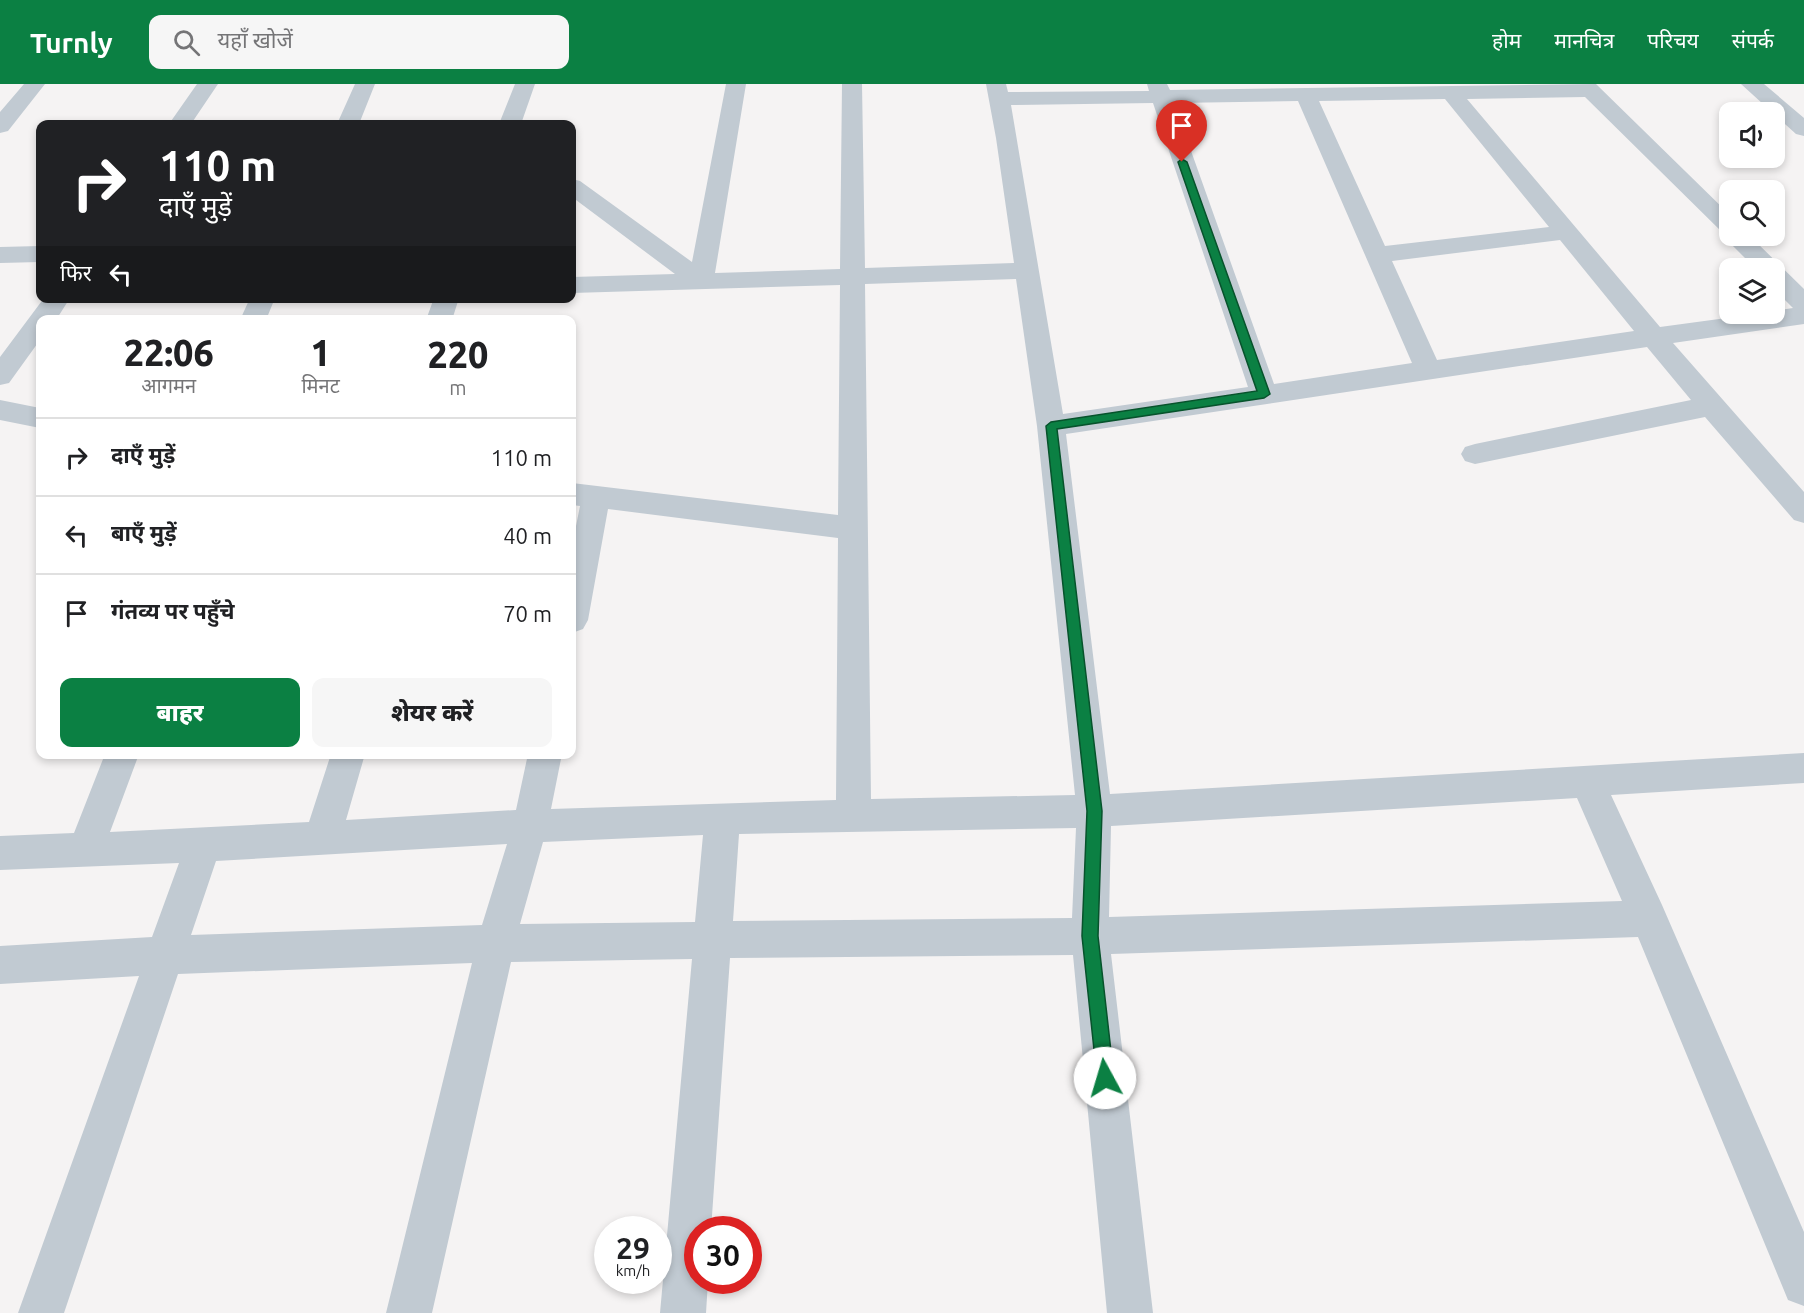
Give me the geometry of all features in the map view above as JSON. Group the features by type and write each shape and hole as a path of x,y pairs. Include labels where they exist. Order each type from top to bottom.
{"street":[{"path":"0,126 35,84"},
{"path":"183,120 208,84"},
{"path":"350,120 365,84"},
{"path":"512,120 525,84"},
{"path":"701,281 736,84"},
{"path":"852,84 854,817"},
{"path":"1751,84 1804,129"},
{"path":"1130,1313 1090,936 1094,811 1051,426 998,92 1158,91 1306,96 1588,87 1719,218"},
{"path":"1158,91 1264,394"},
{"path":"1451,93 1655,337 1709,406 1804,512"},
{"path":"1306,96 1428,370"},
{"path":"576,189 701,281"},
{"path":"1376,255 1567,232"},
{"path":"1746,246 1759,258"},
{"path":"0,255 36,254"},
{"path":"576,285 1028,272"},
{"path":"1785,285 1804,304"},
{"path":"1051,426 1804,315"},
{"path":"0,376 36,328"},
{"path":"1475,454 1709,406"},
{"path":"0,410 36,417"},
{"path":"576,578 584,495 853,528"},
{"path":"85,850 120,759"},
{"path":"322,838 346,759"},
{"path":"409,1313 496,942 530,826 544,759"},
{"path":"0,852 203,845 530,826 722,818 1094,811 1804,768"},
{"path":"1587,782 1649,918 1804,1284"},
{"path":"682,1313 722,818"},
{"path":"41,1313 203,845"},
{"path":"0,965 165,954 496,942 1090,936 1649,918"}],"route":[{"path":"1105,1078 1090,936 1094,811 1051,426 1264,394 1182,162"}]}
